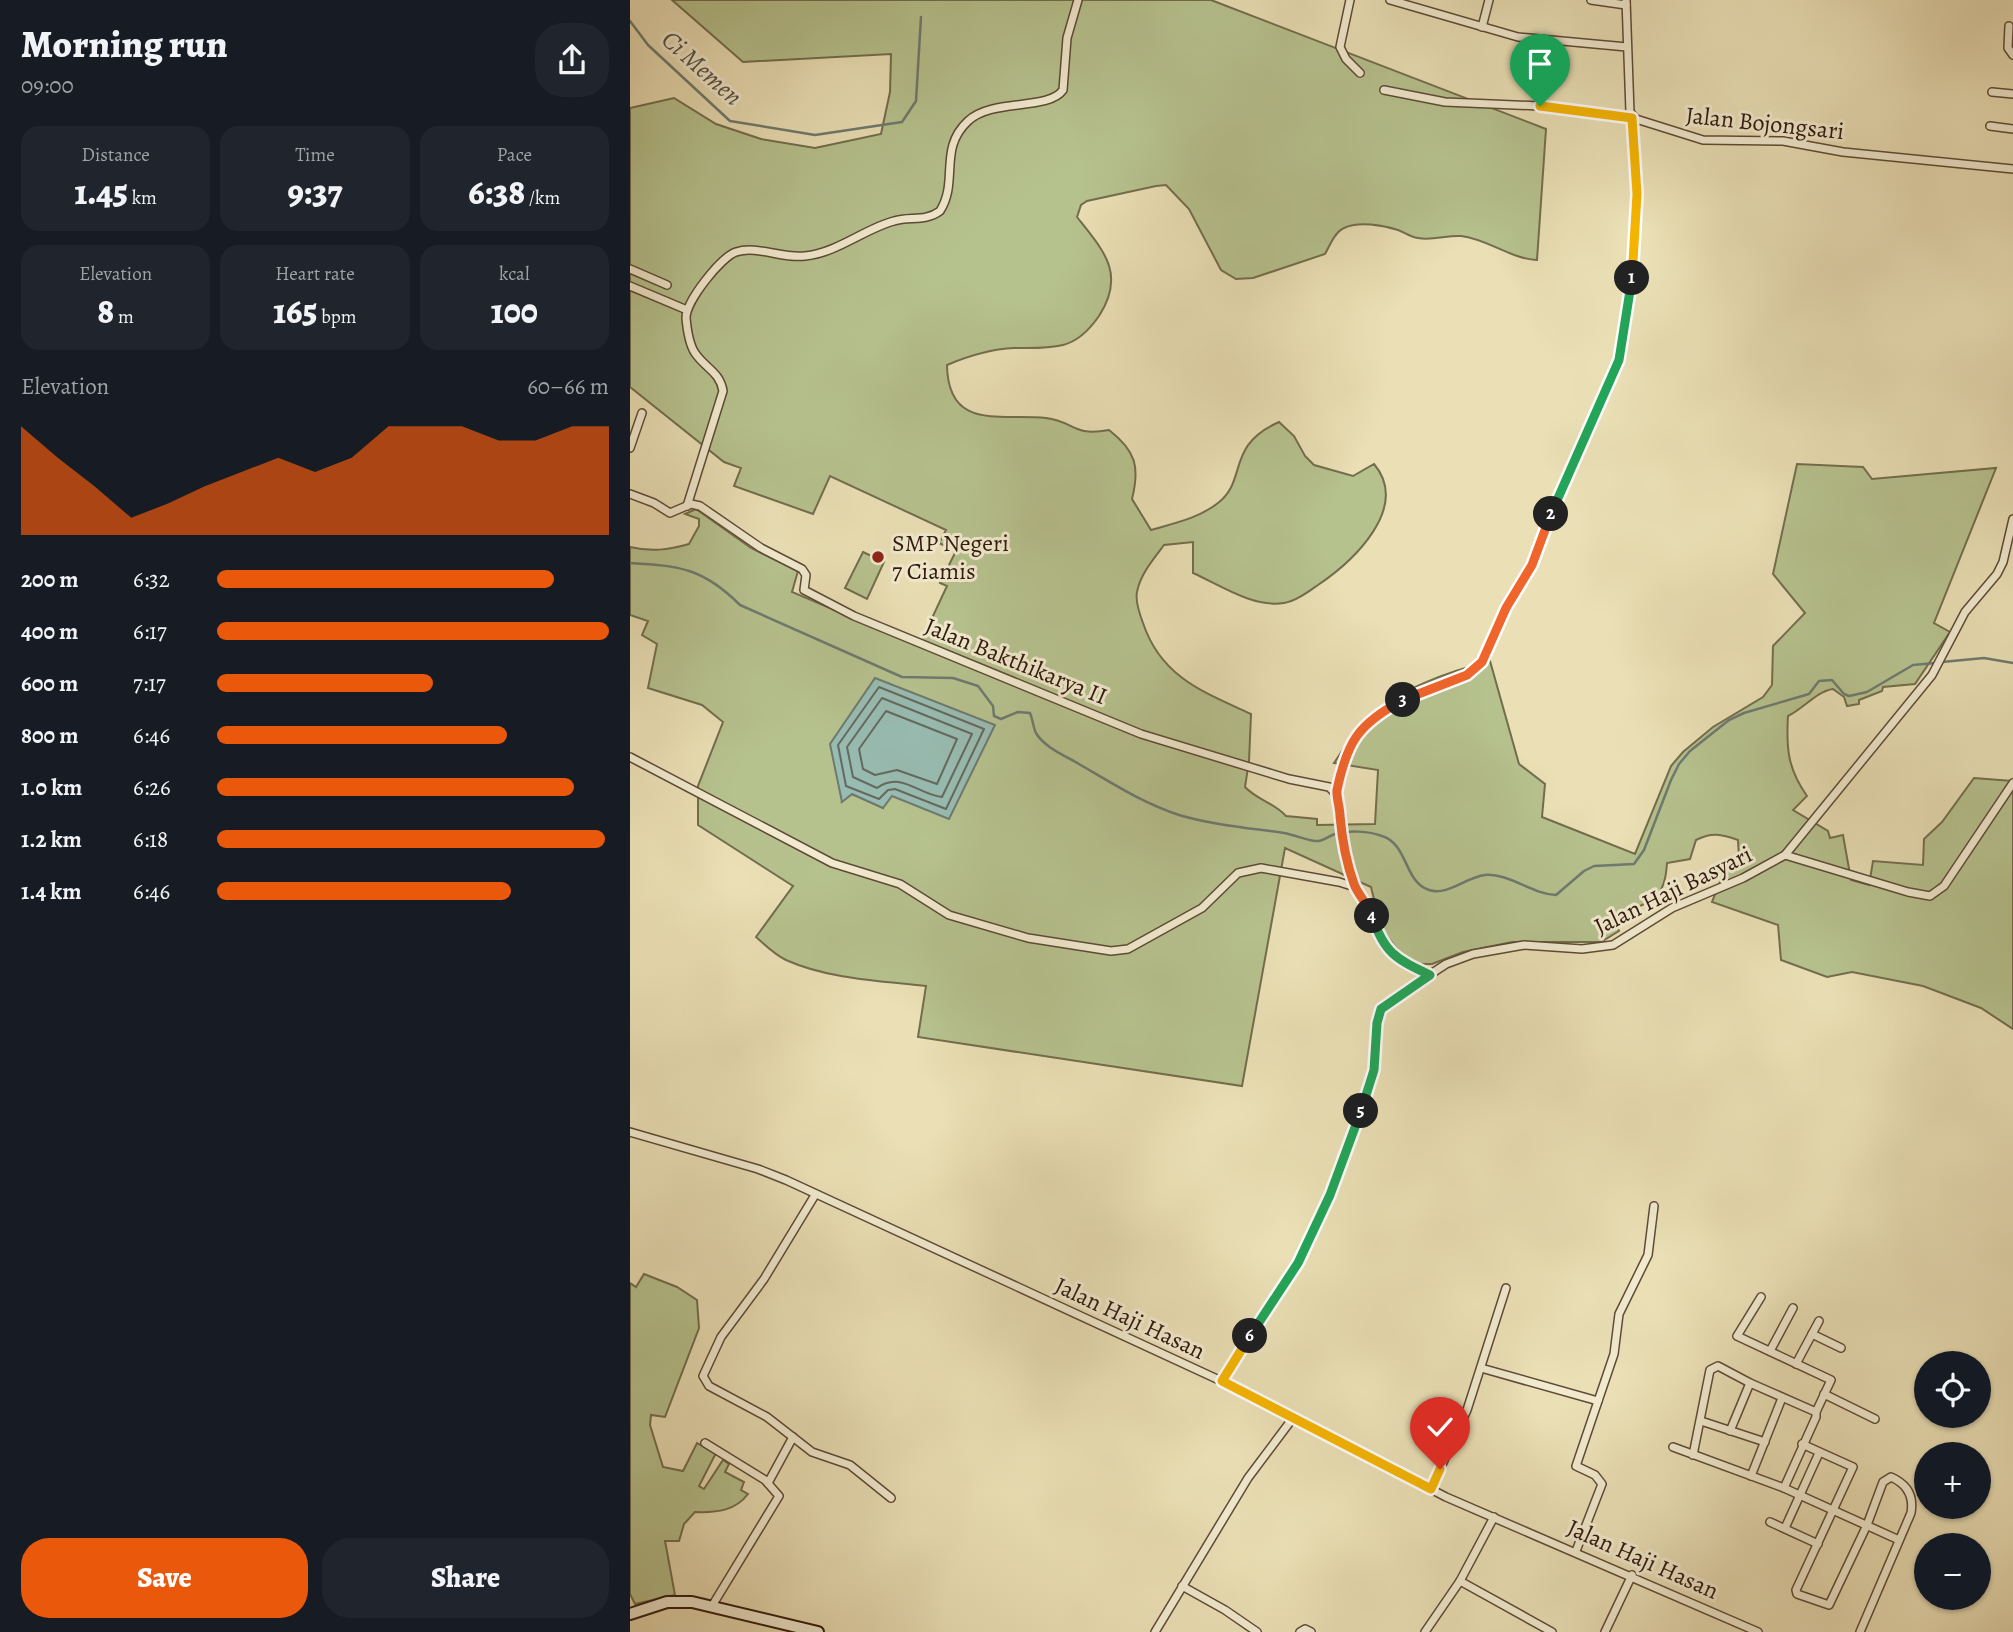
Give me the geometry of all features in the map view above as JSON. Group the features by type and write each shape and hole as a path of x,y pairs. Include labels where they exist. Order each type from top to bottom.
{"street":[{"path":"687,506 723,391 715,372 693,351 687,324 687,310 692,299 726,258 738,251 806,256 859,238 891,221 923,219 940,211 949,189 950,147 970,119 1006,105 1053,99 1063,90 1067,38 1078,0"},
{"path":"1350,0 1340,47 1346,59 1360,73"},
{"path":"1390,0 1537,40 1627,47"},
{"path":"1482,27 1489,0"},
{"path":"1430,975 1396,958 1384,946 1369,907 1355,887 1342,833 1336,792 1347,751 1371,720 1406,698 1467,675 1482,662 1506,608 1539,550 1551,514 1612,378 1620,354 1631,287 1637,214 1626,3 1591,0"},
{"path":"2009,26 2008,48 2013,55"},
{"name":"Jalan Bojongsari","path":"1384,90 1445,102 1540,106 1632,118 1679,135 1703,140 1783,141 1843,152 2013,169"},
{"path":"1992,92 2013,94"},
{"path":"1990,126 2013,129"},
{"path":"630,269 667,285"},
{"path":"630,286 687,310"},
{"path":"630,448 642,413"},
{"name":"Jalan Bakthikarya II","path":"630,494 674,514 694,504 704,507 761,548 802,569 806,575 804,590 854,617 1141,734 1289,779 1311,781 1336,792"},
{"name":"Jalan Haji Basyari","path":"1222,1381 1298,1263 1330,1195 1374,1070 1377,1023 1381,1009 1456,960 1524,945 1593,949 1613,945 1672,908 1743,878 1785,855 1917,697 1943,657 1965,612 1989,584 2003,562 2013,519"},
{"path":"630,757 832,863 900,884 950,915 1028,938 1111,951 1128,949 1202,908 1238,873 1256,868 1355,887"},
{"path":"1785,855 1908,892 1930,895 1944,886 2013,783"},
{"name":"Jalan Haji Hasan","path":"630,1132 758,1169 1222,1381 1431,1489 1758,1632"},
{"path":"815,1195 764,1279 721,1337 704,1376 709,1386 767,1417 811,1452 850,1465 891,1498"},
{"path":"1576,1551 1602,1484 1595,1475 1576,1466 1614,1354 1619,1314 1648,1255 1654,1206"},
{"path":"1431,1489 1467,1410 1506,1288"},
{"path":"1761,1297 1737,1336 1831,1380 1784,1488"},
{"path":"1770,1351 1793,1308"},
{"path":"1796,1364 1819,1321"},
{"path":"1812,1334 1841,1348"},
{"path":"1693,1455 1710,1370 1718,1366 1815,1412"},
{"path":"1482,1368 1598,1401"},
{"path":"1730,1431 1749,1383"},
{"path":"1824,1394 1875,1419"},
{"path":"1751,1476 1782,1398"},
{"path":"1155,1632 1248,1478 1293,1418"},
{"path":"1701,1421 1765,1442"},
{"path":"768,1483 793,1437"},
{"path":"705,1443 768,1483 778,1494 779,1500 712,1606"},
{"path":"1802,1444 1853,1467 1796,1590 1797,1594 1829,1605 1867,1525 1883,1482 1891,1477 1901,1482 1913,1500 1911,1513 1860,1632"},
{"path":"1673,1447 1784,1488 1899,1540"},
{"path":"1785,1528 1819,1453"},
{"path":"1425,1632 1460,1581 1494,1517"},
{"path":"1770,1522 1818,1544"},
{"path":"1605,1632 1632,1575"},
{"path":"1460,1581 1552,1632"},
{"path":"1182,1586 1257,1632"},
{"path":"630,1614 667,1602 712,1606 818,1632"},
{"path":"1300,1632 1305,1629 1311,1632"}],"green space":[{"path":"672,0 1211,0 1546,129 1537,260 1461,236 1423,239 1385,227 1356,225 1338,232 1325,254 1253,278 1236,279 1221,270 1189,209 1166,185 1156,186 1087,201 1081,205 1077,217 1103,252 1111,275 1107,301 1084,334 1063,345 997,350 947,365 950,386 957,401 967,410 996,417 1046,418 1087,432 1109,430 1125,445 1134,460 1136,478 1132,499 1151,530 1195,516 1218,503 1233,484 1244,452 1251,442 1262,431 1279,422 1294,436 1305,456 1314,465 1353,476 1374,464 1384,481 1386,498 1382,516 1373,532 1346,563 1297,598 1284,603 1260,602 1193,573 1193,542 1164,545 1144,573 1137,592 1139,612 1151,642 1172,670 1200,690 1251,714 1245,787 1286,816 1317,819 1317,825 1375,824 1378,770 1334,763 1349,740 1367,719 1393,699 1441,676 1490,661 1519,764 1545,784 1542,817 1635,854 1671,766 1713,727 1763,697 1772,685 1773,646 1805,613 1773,574 1797,464 1863,467 1872,479 1996,468 1934,623 1950,632 1915,684 1883,687 1882,691 1859,700 1859,704 1847,706 1844,697 1833,689 1827,690 1788,716 1787,739 1792,768 1807,796 1793,810 1828,831 1830,838 1843,835 1851,880 1869,885 1873,861 1923,865 1924,839 1942,822 1974,778 2013,781 2013,1029 1981,1008 1923,986 1852,972 1827,977 1781,960 1778,925 1712,902 1724,872 1739,859 1738,840 1717,835 1696,840 1690,859 1667,863 1664,883 1654,900 1612,918 1619,931 1601,942 1512,942 1463,952 1432,964 1418,964 1400,953 1381,928 1371,887 1285,848 1242,1086 918,1037 926,986 837,975 802,966 774,953 756,937 793,886 698,825 698,786 723,722 702,705 648,688 657,644 642,635 648,621 630,615 630,547 660,550 689,544 699,526 699,519 685,514 696,509 751,548 798,571 792,592 919,646 947,586 940,583 956,551 939,543 946,530 830,476 813,514 734,486 741,468 724,462 630,387 630,108 674,98 716,124 761,139 815,148 881,134 890,92 891,54 743,62","holes":["875,678 883,808 852,794 842,801"]},
{"path":"863,552 884,562 867,599 845,588"},
{"path":"644,1274 677,1287 697,1300 699,1328 665,1417 651,1415 650,1425 663,1467 683,1471 697,1443 716,1453 699,1486 704,1489 723,1460 729,1464 725,1472 744,1482 741,1490 748,1494 738,1504 726,1509 695,1512 684,1524 679,1541 665,1541 675,1595 635,1604 630,1594 630,1283 636,1287"}],"water":[{"path":"875,678 995,725 949,819 892,796 883,808 852,794 842,802 830,744"}],"waterway":[{"name":"Ci Memen","path":"630,21 648,45 730,121 815,135 902,122 916,101 921,17"},
{"path":"630,563 677,568 702,576 740,605 902,677 953,678 978,686 993,706 994,716 1001,719 1018,712 1030,713 1036,733 1050,747 1128,792 1179,815 1315,841 1346,832 1382,836 1397,847 1421,886 1436,891 1478,876 1494,875 1556,895 1594,866 1634,864 1644,850 1679,764 1690,751 1729,720 1809,694 1819,681 1832,680 1849,696 1867,692 1913,665 1935,663"},
{"path":"1942,662 1984,658 2013,663"}],"place":[{"name":"SMP Negeri 7 Ciamis","path":"878,557"}],"route":[{"path":"1440,1469 1431,1489 1222,1381 1298,1263 1330,1195 1374,1070 1377,1023 1381,1009 1430,975 1396,958 1384,946 1369,907 1355,887 1345,854 1336,792 1339,788 1342,763 1354,738 1371,720 1406,698 1467,675 1482,662 1496,626 1539,550 1551,514 1594,421 1620,354 1631,287 1637,214 1632,118 1540,106"}]}
